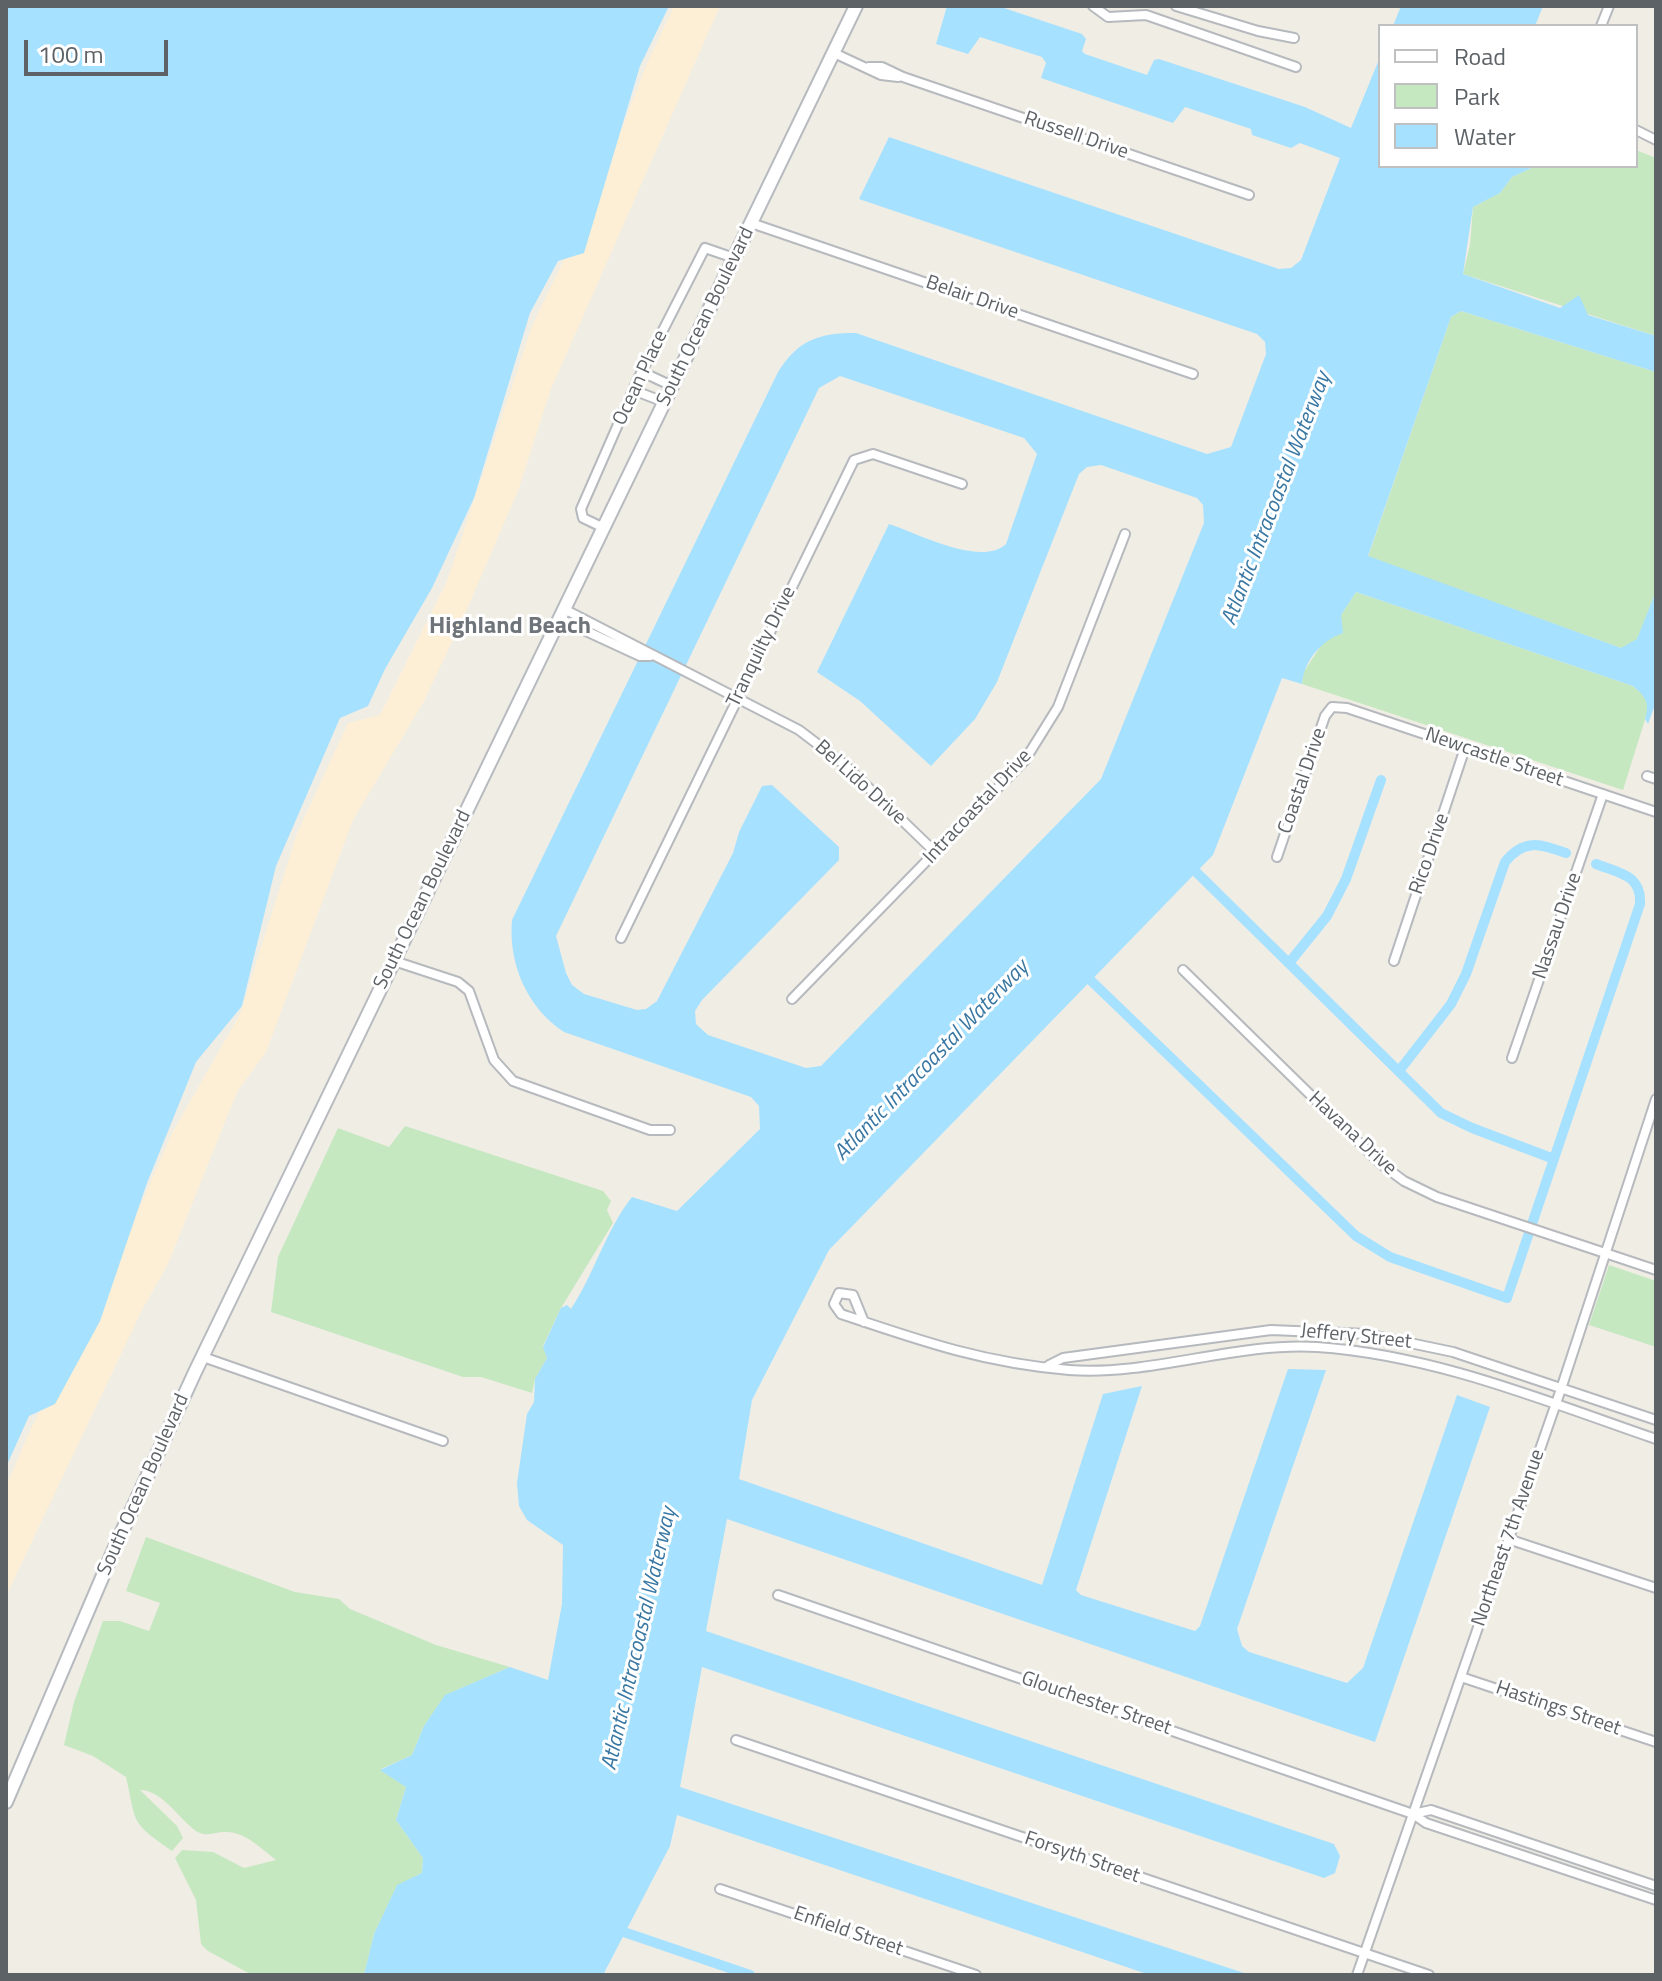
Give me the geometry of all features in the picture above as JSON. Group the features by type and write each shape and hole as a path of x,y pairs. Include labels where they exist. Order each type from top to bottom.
{"main road":[{"name":"South Ocean Boulevard","path":"6,1802 119,1538 203,1357 856,6"}],"street":[{"path":"1093,6 1108,17 1146,15 1296,67"},
{"path":"1176,6 1258,31 1294,38"},
{"name":"Russell Drive","path":"834,53 1249,195"},
{"path":"1638,131 1656,140"},
{"name":"Belair Drive","path":"751,223 1193,374"},
{"name":"Ocean Place","path":"604,528 583,518 581,509 633,390 705,248 734,258"},
{"path":"642,372 672,386"},
{"path":"633,390 664,402"},
{"name":"Tranquilty Drive","path":"621,938 854,460 873,454 962,484"},
{"name":"Intracoastal Drive","path":"792,999 1014,774 1046,731 1125,534"},
{"name":"Bel Lido Drive","path":"562,614 642,646 645,656"},
{"name":"Bel Lido Drive","path":"562,614 645,656 738,697 823,746 936,853"},
{"name":"Newcastle Street","path":"1332,707 1347,708 1656,812"},
{"name":"Coastal Drive","path":"1277,857 1325,716 1332,707"},
{"name":"Rico Drive","path":"1394,961 1465,748"},
{"name":"Nassau Drive","path":"1512,1058 1603,794"},
{"path":"394,961 458,982 469,991 494,1060 513,1081 650,1130 670,1130"},
{"name":"Havana Drive","path":"1183,970 1388,1170 1420,1190 1656,1270"},
{"name":"Northeast 7th Avenue","path":"1357,1975 1561,1389 1656,1099"},
{"name":"Jeffery Street","path":"864,1322 974,1357 1007,1364 1048,1365 1068,1370 1145,1365 1241,1350 1291,1347 1356,1350 1402,1357 1656,1439"},
{"name":"Jeffery Street","path":"1048,1365 1063,1358 1271,1330 1329,1330 1405,1340 1656,1420"},
{"path":"1402,1357 1405,1340"},
{"path":"203,1357 443,1441"},
{"path":"1508,1539 1656,1588"},
{"name":"Glouchester Street","path":"778,1595 1413,1814 1426,1823 1656,1900"},
{"name":"Hastings Street","path":"1461,1677 1656,1742"},
{"name":"Forsyth Street","path":"736,1740 1429,1975"},
{"name":"Glouchester Street","path":"1413,1814 1431,1810 1656,1886"},
{"path":"1585,1876 1589,1864"},
{"name":"Enfield Street","path":"720,1889 976,1975"}],"green space":[{"path":"1638,151 1656,158 1656,336 1463,274 1470,245 1473,207 1500,193 1512,177 1532,168 1638,168"},
{"path":"1461,311 1656,372 1656,591 1637,640 1621,648 1368,557 1451,317"},
{"path":"1356,592 1633,686 1645,696 1649,707 1623,790 1302,684 1303,673"},
{"path":"405,1126 603,1191 611,1201 607,1210 613,1223 561,1308 543,1346 547,1358 535,1379 532,1393 481,1377 463,1377 271,1312 278,1257 338,1128 389,1147"},
{"path":"1609,1265 1656,1281 1656,1347 1589,1325"},
{"path":"146,1537 295,1592 339,1599 350,1609 436,1645 510,1667 446,1695 424,1726 412,1755 381,1769 406,1787 396,1820 423,1858 422,1873 397,1886 374,1934 364,1975 252,1975 208,1951 201,1944 196,1900 175,1858 182,1850 213,1852 244,1868 276,1860 240,1835 196,1831 163,1800 140,1790 177,1826 183,1838 172,1851 137,1821 126,1777 93,1756 64,1745 74,1702 103,1621 120,1621 149,1631 160,1603 126,1591"}],"sand":[{"path":"674,6 720,6 551,389 518,491 461,623 423,703 353,820 266,1052 237,1092 168,1264 142,1310 6,1596 6,1486 30,1430 97,1304 172,1133 240,1014 297,833 348,723 380,715 447,581 532,326 603,178 647,63"}],"water":[{"path":"6,6 669,6 640,66 584,253 558,261 530,313 474,498 432,588 385,669 368,706 340,718 276,866 242,1006 196,1062 147,1183 100,1321 55,1404 29,1416 6,1467"},
{"name":"Atlantic Intracoastal Waterway","path":"947,6 998,6 1082,34 1086,39 1082,51 1085,54 1147,75 1154,60 1159,59 1305,107 1351,128 1378,62 1378,168 1532,168 1512,177 1500,193 1473,207 1463,274 1560,308 1579,295 1588,315 1656,336 1656,372 1461,311 1451,317 1368,556 1621,648 1637,639 1656,591 1656,702 1648,724 1645,719 1646,701 1633,686 1356,592 1341,615 1343,633 1315,652 1306,667 1302,684 1282,678 1213,855 829,1250 752,1400 739,1479 1042,1585 1103,1394 1142,1386 1076,1590 1081,1595 1195,1631 1200,1626 1288,1369 1326,1370 1237,1629 1242,1646 1249,1652 1347,1683 1363,1668 1457,1395 1490,1407 1375,1742 727,1519 706,1631 1334,1844 1340,1856 1335,1873 1324,1878 702,1667 680,1787 1250,1975 1150,1975 677,1815 670,1846 603,1975 364,1975 374,1934 397,1885 422,1873 423,1858 396,1820 406,1787 380,1770 412,1755 424,1726 445,1695 510,1667 548,1680 562,1604 563,1545 527,1520 519,1506 517,1483 527,1414 534,1402 535,1379 547,1358 543,1347 561,1308 567,1305 571,1309 632,1197 677,1211 760,1129 759,1106 751,1097 564,1032 551,1022 530,997 517,968 512,920 778,372 793,352 811,340 856,333 1207,454 1231,447 1266,354 1265,342 1257,334 859,199 889,137 1279,269 1291,268 1301,260 1340,158 1300,143 1291,148 1252,135 1251,129 1185,107 1173,123 1041,78 1046,63 1042,57 980,37 968,54 936,44","holes":["840,376 1024,438 1037,454 1006,544 995,550 981,552 949,546 889,524 817,672 860,701 931,766 975,719 997,682 1079,474 1087,467 1101,465 1197,498 1203,505 1204,523 1101,779 821,1066 806,1068 708,1035 696,1024 695,1011 702,1000 839,860 839,847 772,785 762,786 739,832 733,853 657,1001 646,1009 637,1010 584,994 572,985 556,936 819,388"]},
{"path":"1401,6 1543,6 1536,24 1394,24"}],"waterway":[{"path":"1289,963 1327,916 1346,879 1381,780"},
{"path":"1399,1071 1451,1004 1466,974 1505,862 1526,846 1548,847 1566,853"},
{"path":"1187,863 1441,1113 1554,1159"},
{"path":"1081,971 1356,1236 1390,1257 1507,1298 1640,904 1640,894 1633,881 1596,864"},
{"path":"612,1928 750,1975"}],"district":[{"name":"Highland Beach","path":"510,627"}]}
